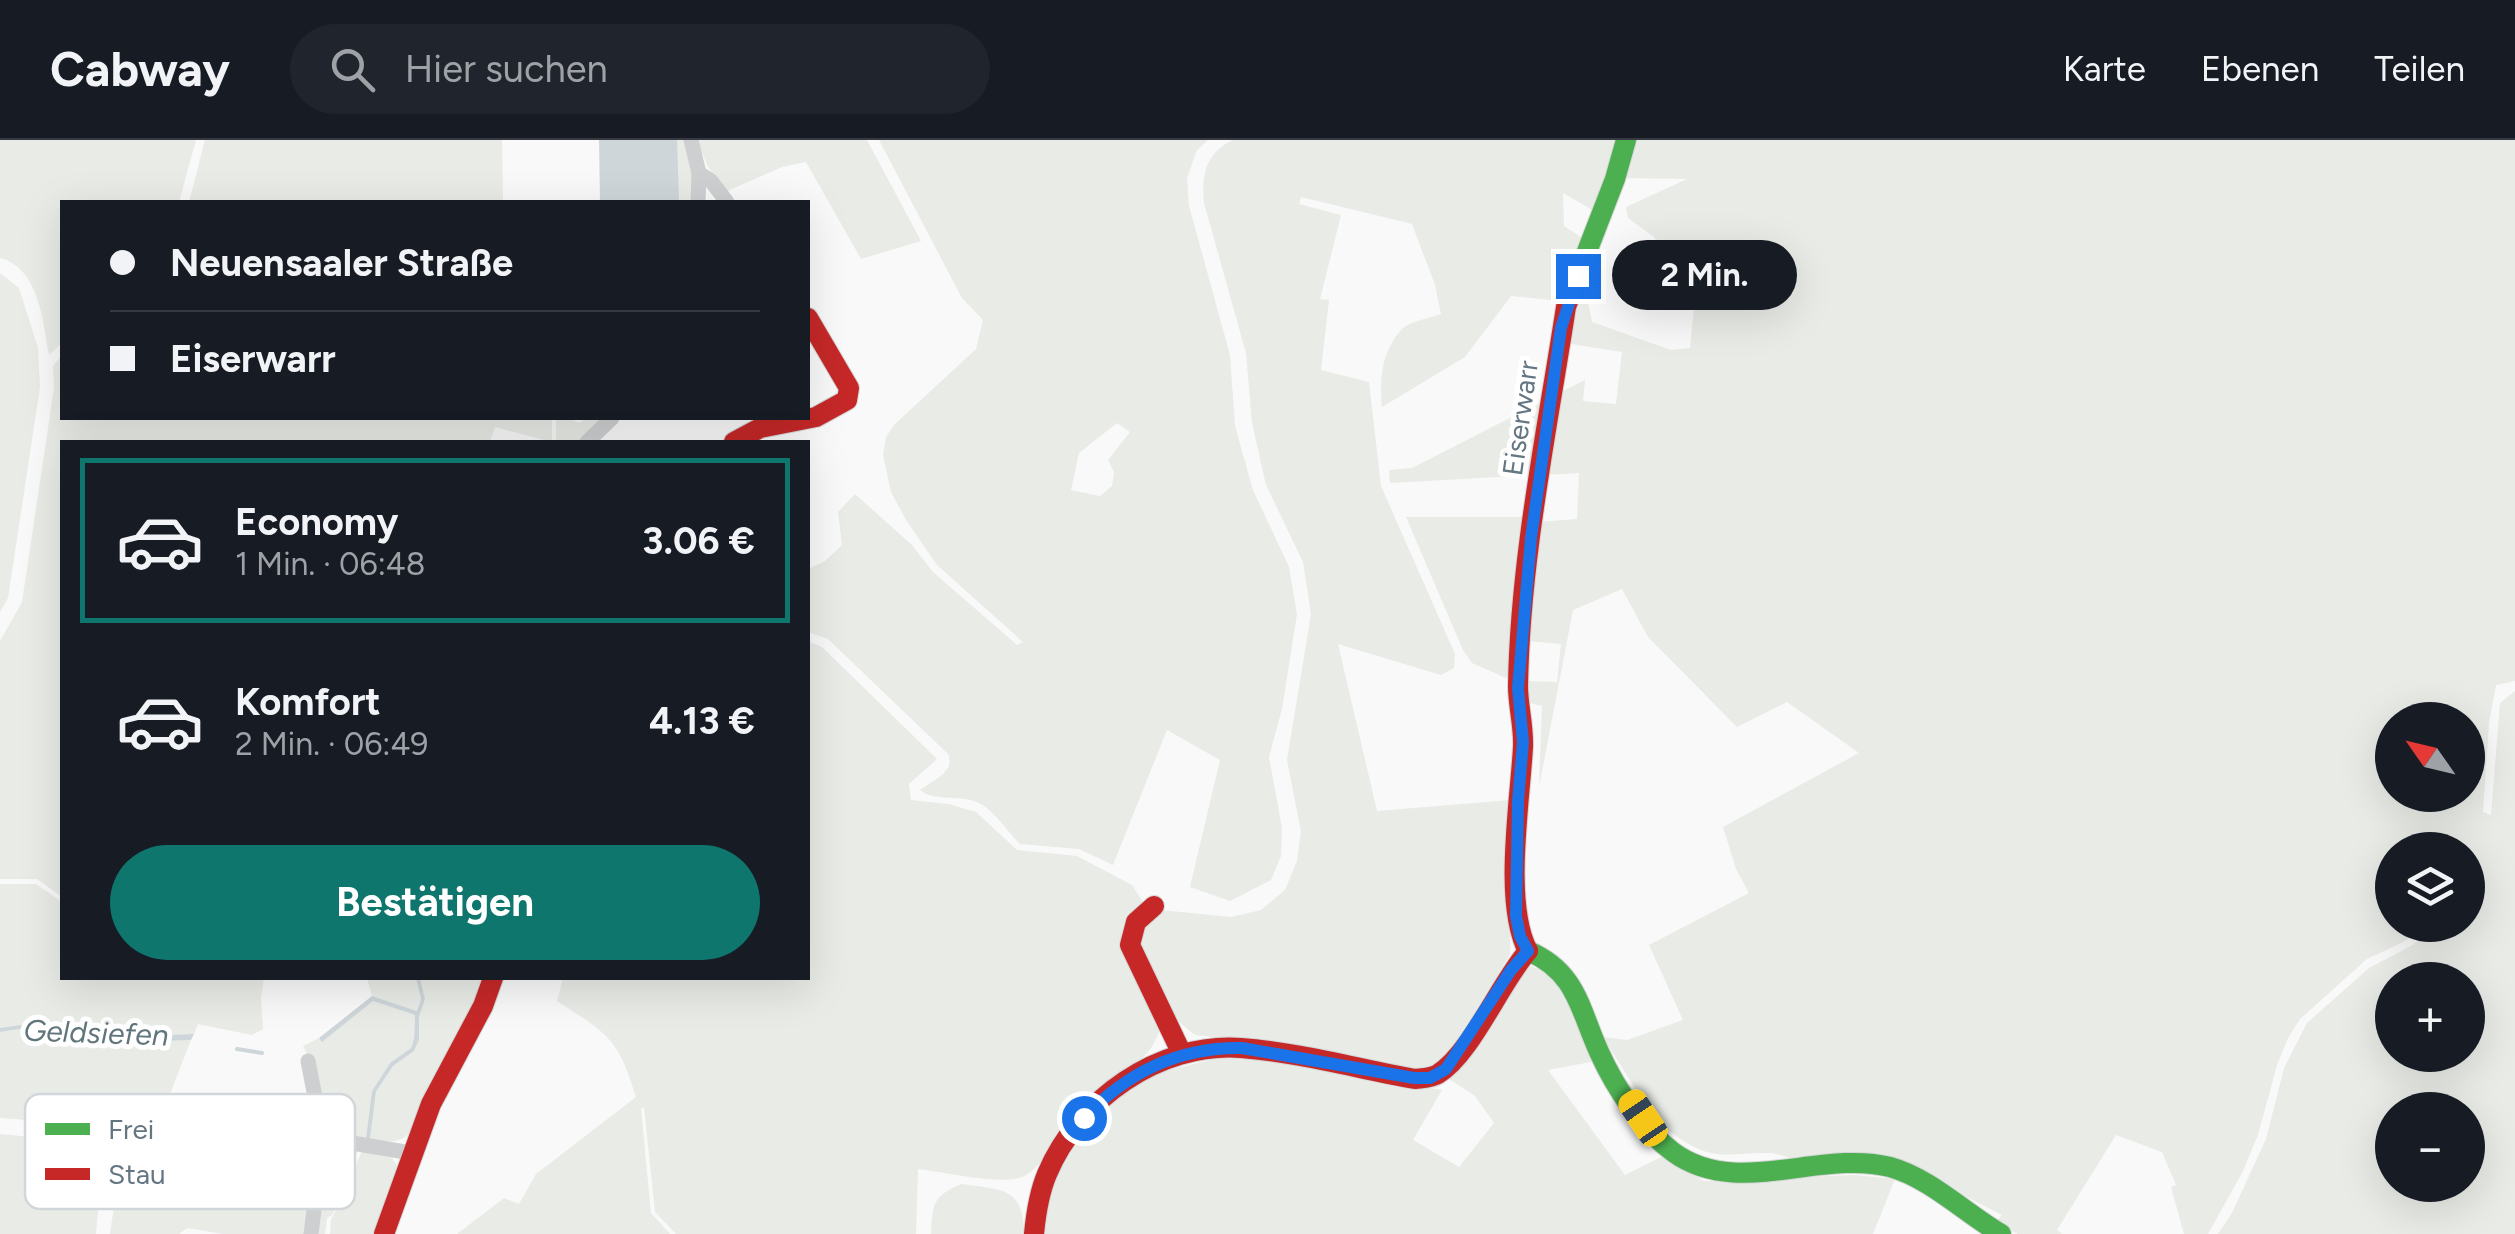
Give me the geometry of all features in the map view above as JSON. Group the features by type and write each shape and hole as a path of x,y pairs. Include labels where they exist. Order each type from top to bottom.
{"street":[{"path":"692,140 699,174 698,200"},
{"name":"Eiserwarr","path":"1528,951 1516,916 1523,742 1518,688 1531,538 1566,307 1626,140"},
{"path":"699,174 711,181 725,200"},
{"path":"810,322 848,388 847,400 810,420"},
{"path":"590,440 610,420"},
{"path":"736,440 761,428 807,420"},
{"path":"1154,906 1137,920 1130,945 1182,1054"},
{"path":"1034,1234 1040,1189 1070,1134 1113,1090 1146,1069 1182,1054 1242,1048 1430,1078 1446,1069 1511,970 1528,951 1547,960 1567,984 1582,1006 1601,1058 1656,1135 1689,1164 1725,1172 1857,1164 1887,1166 2001,1234"},
{"path":"384,1234 436,1093 484,1006 492,980"},
{"path":"308,1060 315,1094"},
{"path":"355,1144 411,1154"},
{"path":"311,1234 314,1209"}],"shaded area":[{"path":"0,140 196,140 180,200 60,200 60,345 49,355 31,284 13,264 0,258"},
{"path":"205,140 502,140 503,200 190,200"},
{"path":"599,140 677,140 679,200 600,200"},
{"path":"677,140 686,140 693,170 692,200 677,200"},
{"path":"697,140 867,140 921,241 861,259 806,162 782,167 725,192 707,165"},
{"path":"879,140 1208,140 1197,150 1187,178 1189,206 1230,355 1235,426 1253,490 1289,567 1297,614 1282,709 1269,757 1282,828 1281,856 1271,880 1230,901 1190,887 1220,760 1167,730 1113,865 1079,849 1020,844 981,804 920,790 946,771 948,754 828,639 810,633 810,568 825,561 842,545 838,512 855,494 912,545 933,572 1017,645 1023,642 937,565 891,492 883,455 886,437 895,424 976,349 983,320 962,298","holes":["1117,423 1130,432 1108,460 1114,472 1112,486 1100,496 1071,490 1079,453"]},
{"path":"1233,140 1618,140 1594,211 1563,193 1564,226 1584,239 1561,301 1511,296 1465,357 1382,407 1383,366 1395,337 1410,324 1441,314 1435,285 1412,224 1301,197 1299,204 1341,215 1320,299 1329,300 1321,370 1369,382 1381,486 1455,654 1454,668 1441,675 1338,644 1377,811 1511,800 1510,954 1450,1053 1434,1066 1413,1068 1286,1045 1195,1035 1172,1016 1138,954 1144,922 1161,910 1231,917 1261,910 1285,890 1297,861 1301,831 1287,760 1311,614 1303,562 1266,485 1252,423 1246,353 1204,203 1207,166 1217,151"},
{"path":"1631,140 2515,140 2515,681 2496,685 2485,782 2485,702 2375,702 2375,812 2491,815 2500,703 2515,691 2515,1234 2218,1234 2232,1213 2266,1139 2284,1068 2307,1023 2369,968 2375,965 2375,1072 2485,1072 2485,962 2380,962 2416,942 2485,942 2485,832 2375,832 2375,942 2403,942 2367,959 2300,1019 2277,1065 2258,1135 2242,1173 2208,1234 2184,1234 2171,1187 2176,1185 2162,1152 2116,1135 2057,1230 2062,1234 2018,1234 1995,1223 2002,1215 1899,1162 1718,1154 1700,1150 1653,1117 1603,1037 1627,1040 1683,1020 1649,945 1749,893 1736,869 1723,827 1859,753 1787,702 1737,727 1648,637 1622,589 1573,610 1539,787 1542,706 1527,702 1528,681 1557,682 1561,644 1528,641 1537,522 1577,519 1579,473 1545,475 1557,394 1585,380 1583,401 1616,404 1622,352 1565,343 1568,313 1587,297 1592,322 1671,350 1690,348 1696,288 1662,275 1655,238 1628,218 1626,207 1687,179 1621,178"},
{"path":"0,273 19,288 38,348 40,387 8,598 0,612"},
{"path":"60,357 60,420 552,420 552,440 495,427 491,440 60,440 60,896 37,879 0,879 0,641 22,602 54,388 53,366"},
{"path":"1547,399 1536,475 1390,483 1389,470 1412,468"},
{"path":"556,420 602,420 582,440 556,440"},
{"path":"1406,517 1528,517 1514,673 1506,678 1472,663 1463,650"},
{"path":"810,642 822,647 937,759 909,784 911,800 976,812 1017,850 1077,856 1132,885 1143,902 1127,926 1160,1029 1147,1053 1084,1103 1028,1174 996,1180 918,1169 916,1234 676,1234 655,1212 644,1107 641,1109 651,1213 670,1234 457,1234 504,1198 519,1204 536,1174 636,1097 617,1049 609,1039 557,1001 562,980 810,980"},
{"path":"0,884 36,884 60,901 60,980 264,980 263,1029 252,1035 198,1024 194,1034 167,1035 83,1025 63,1029 26,1024 0,1028"},
{"path":"1528,966 1551,978 1561,991 1596,1061 1548,1070 1625,1175 1663,1156 1704,1181 1854,1175 1895,1179 1873,1234 1041,1234 1049,1187 1079,1134 1126,1091 1164,1071 1215,1059 1263,1059 1442,1090 1413,1140 1459,1167 1494,1123 1475,1096 1449,1079 1510,983"},
{"path":"368,980 416,980 421,999 417,1011 372,996"},
{"path":"416,980 420,980 425,999 419,1017 419,1040 414,1051 393,1066 376,1092 370,1139 366,1138 372,1091 390,1063 411,1048 415,1015 373,1001 322,1042 319,1038 372,996 417,1011 421,999"},
{"path":"420,980 485,980 412,1131 397,1140 370,1139 376,1093 393,1066 414,1051 425,999"},
{"path":"373,1001 415,1015 411,1048 390,1063 372,1091 366,1138 355,1134 355,1094 319,1094 303,1046 319,1038 323,1041"},
{"path":"26,1024 194,1034 191,1040 167,1041 84,1029 63,1033 26,1028 0,1032 0,1028"},
{"path":"26,1028 63,1033 84,1029 167,1041 191,1040 170,1094 25,1094 25,1120 0,1118 0,1032"},
{"path":"0,1134 25,1136 25,1209 98,1209 96,1234 0,1234"},
{"path":"362,1151 392,1158 399,1169 377,1234 330,1234 336,1209 355,1209 355,1167"},
{"path":"962,1184 999,1190 1015,1199 1024,1234 931,1234 936,1202 945,1192"},
{"path":"114,1209 309,1209 308,1234 223,1234 187,1228 179,1234 110,1234"},
{"path":"319,1209 334,1209 327,1218 325,1234 314,1234"}],"waterway":[{"name":"Geldsiefen","path":"237,1049 262,1053"}],"traffic: fast":[{"path":"1576,280 1626,140"},
{"path":"1528,951 1558,970 1567,982 1622,1094 1651,1132 1673,1152 1724,1172 1863,1163 1890,1167 1933,1187 2001,1234"}],"traffic: jam":[{"path":"1528,951 1520,931 1515,880 1523,747 1518,686 1520,639 1543,448 1566,307 1576,280"},
{"path":"810,321 849,388 847,400 810,418"},
{"path":"738,440 760,428 801,420"},
{"path":"1154,906 1136,922 1130,945 1182,1054"},
{"path":"1034,1234 1042,1188 1061,1147 1100,1100 1125,1081 1180,1055 1241,1048 1415,1079 1433,1076 1462,1051 1528,951"},
{"path":"384,1234 431,1104 483,1006 492,980"}],"route":[{"path":"1084,1118 1113,1090 1146,1069 1182,1054 1219,1048 1242,1048 1414,1078 1436,1076 1446,1069 1511,970 1528,951 1516,916 1523,742 1518,688 1531,538 1561,328 1578,276"}]}
